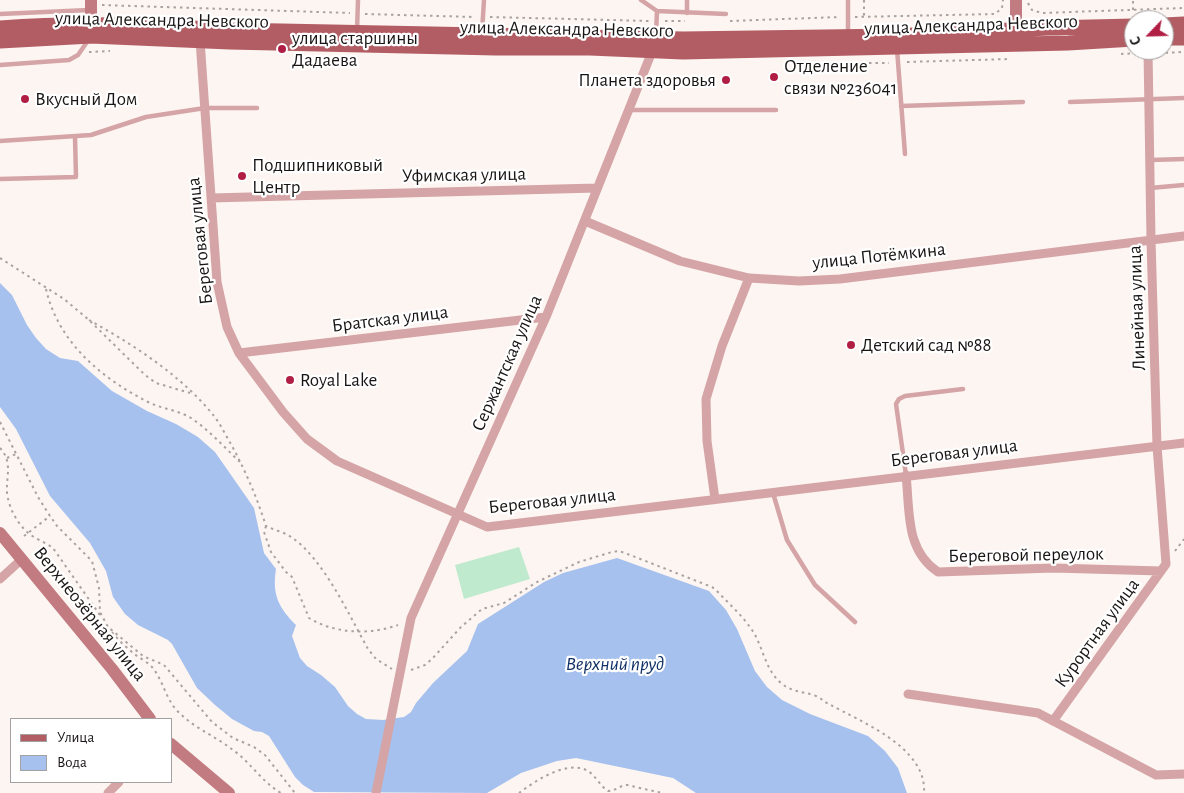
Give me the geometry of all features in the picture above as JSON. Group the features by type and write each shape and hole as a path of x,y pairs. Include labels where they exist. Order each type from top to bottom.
{"main road":[{"name":"улица Александра Невского","path":"0,28 33,26 91,15 160,25 231,30 482,36 654,44 683,52 897,47 1124,27"},
{"name":"улица Александра Невского","path":"0,41 91,15 200,40 654,44 848,37 1124,39"}],"street":[{"path":"1016,0 1016,37"},
{"name":"Береговая улица","path":"200,40 217,282 227,327 239,353 283,412 307,439 337,460 457,514 487,526 1184,443"},
{"name":"Сержантская улица","path":"376,793 411,618 546,317 654,44"},
{"name":"Линейная улица","path":"1148,60 1157,446 1164,568"},
{"name":"Уфимская улица","path":"211,198 597,188"},
{"name":"улица Потёмкина","path":"585,221 680,261 749,278 799,281 840,278 1184,236"},
{"path":"715,499 706,441 706,399 722,346 749,278"},
{"name":"Братская улица","path":"239,353 546,317"},
{"name":"Береговой переулок","path":"906,475 912,538 919,555 938,572 1053,568 1164,568"},
{"name":"Верхнеозёрная улица","path":"0,534 112,669 149,718"},
{"path":"0,579 22,559"},
{"name":"Курортная улица","path":"1053,721 1164,568"},
{"path":"908,694 1038,713 1156,775 1184,774"},
{"path":"172,745 229,793"},
{"path":"108,793 118,783"}],"lane":[{"path":"356,33 358,0"},
{"path":"482,36 484,0"},
{"path":"641,0 657,11 726,14"},
{"path":"687,0 687,13"},
{"path":"848,0 848,37"},
{"path":"654,44 657,11"},
{"path":"0,14 91,15 78,55 69,60 0,65"},
{"path":"897,47 905,154"},
{"path":"1070,102 1184,98"},
{"path":"901,106 1023,102"},
{"path":"0,141 91,135 146,117 204,108 257,108"},
{"path":"628,110 776,110"},
{"path":"0,179 76,177 75,136"},
{"path":"1150,160 1184,159"},
{"path":"1150,188 1184,185"},
{"path":"906,475 896,404 899,399 904,396 963,390"},
{"path":"773,492 787,540 815,585 855,622"}],"path":[{"path":"864,0 864,17"},
{"path":"722,21 995,14 1002,8 1003,0"},
{"path":"1027,0 1032,10 1042,13 1184,8"},
{"path":"1133,0 1133,9"},
{"path":"91,15 358,14 692,21"},
{"path":"0,258 64,299 89,320 145,376 156,382 193,394"},
{"path":"46,288 52,309 69,339 97,369 119,386 149,402 190,417 241,464"},
{"path":"89,320 123,339 143,353 193,394 216,418 256,494 266,526 264,532 270,552 292,577 309,618 334,629 358,631 388,628 401,624 411,618"},
{"path":"0,422 38,497 50,516 57,526 92,561 99,588 100,612 108,627 143,656 164,665 212,722 233,738 254,747 265,755 295,793"},
{"path":"0,448 7,458 7,491 10,506 17,520 28,533 43,540 53,548 108,627 128,649 151,666 166,696 175,709 207,733 232,748 255,770 264,782 281,793"},
{"path":"7,458 16,453"},
{"path":"24,536 50,516"},
{"path":"266,526 290,536 319,564 376,659 385,666 400,671 425,665 461,627 482,609 504,603 537,582 579,562 619,551 671,570 716,590 753,632 772,674 779,682 795,691 817,696 828,704 866,723 896,743 916,766 922,777 924,793"},
{"path":"519,793 546,776 560,770 577,768 589,772 608,791 615,790 621,785 627,785 662,793"}],"green space":[{"path":"519,547 530,579 464,599 455,565"}],"water":[{"name":"Верхний пруд","path":"0,283 12,295 27,325 46,349 60,358 78,361 112,391 198,437 215,452 254,508 264,553 276,569 275,586 278,600 296,625 292,636 300,658 307,666 335,687 348,706 357,714 366,719 383,720 404,717 411,712 433,683 467,651 478,624 544,582 563,573 617,558 709,591 726,610 737,629 755,671 767,687 782,700 810,714 868,736 885,751 898,768 907,793 696,793 673,778 576,758 557,761 521,773 487,793 314,792 295,777 269,736 262,732 254,731 232,719 197,688 168,640 138,625 125,614 113,597 106,571 90,543 50,496 16,429 0,407"}],"place":[{"name":"улица старшины Дадаева","path":"282,49"},
{"name":"Отделение связи №236041","path":"774,77"},
{"name":"Планета здоровья","path":"726,80"},
{"name":"Вкусный Дом","path":"25,99"},
{"name":"Подшипниковый Центр","path":"242,176"},
{"name":"Детский сад №88","path":"851,345"},
{"name":"Royal Lake","path":"290,380"}]}
